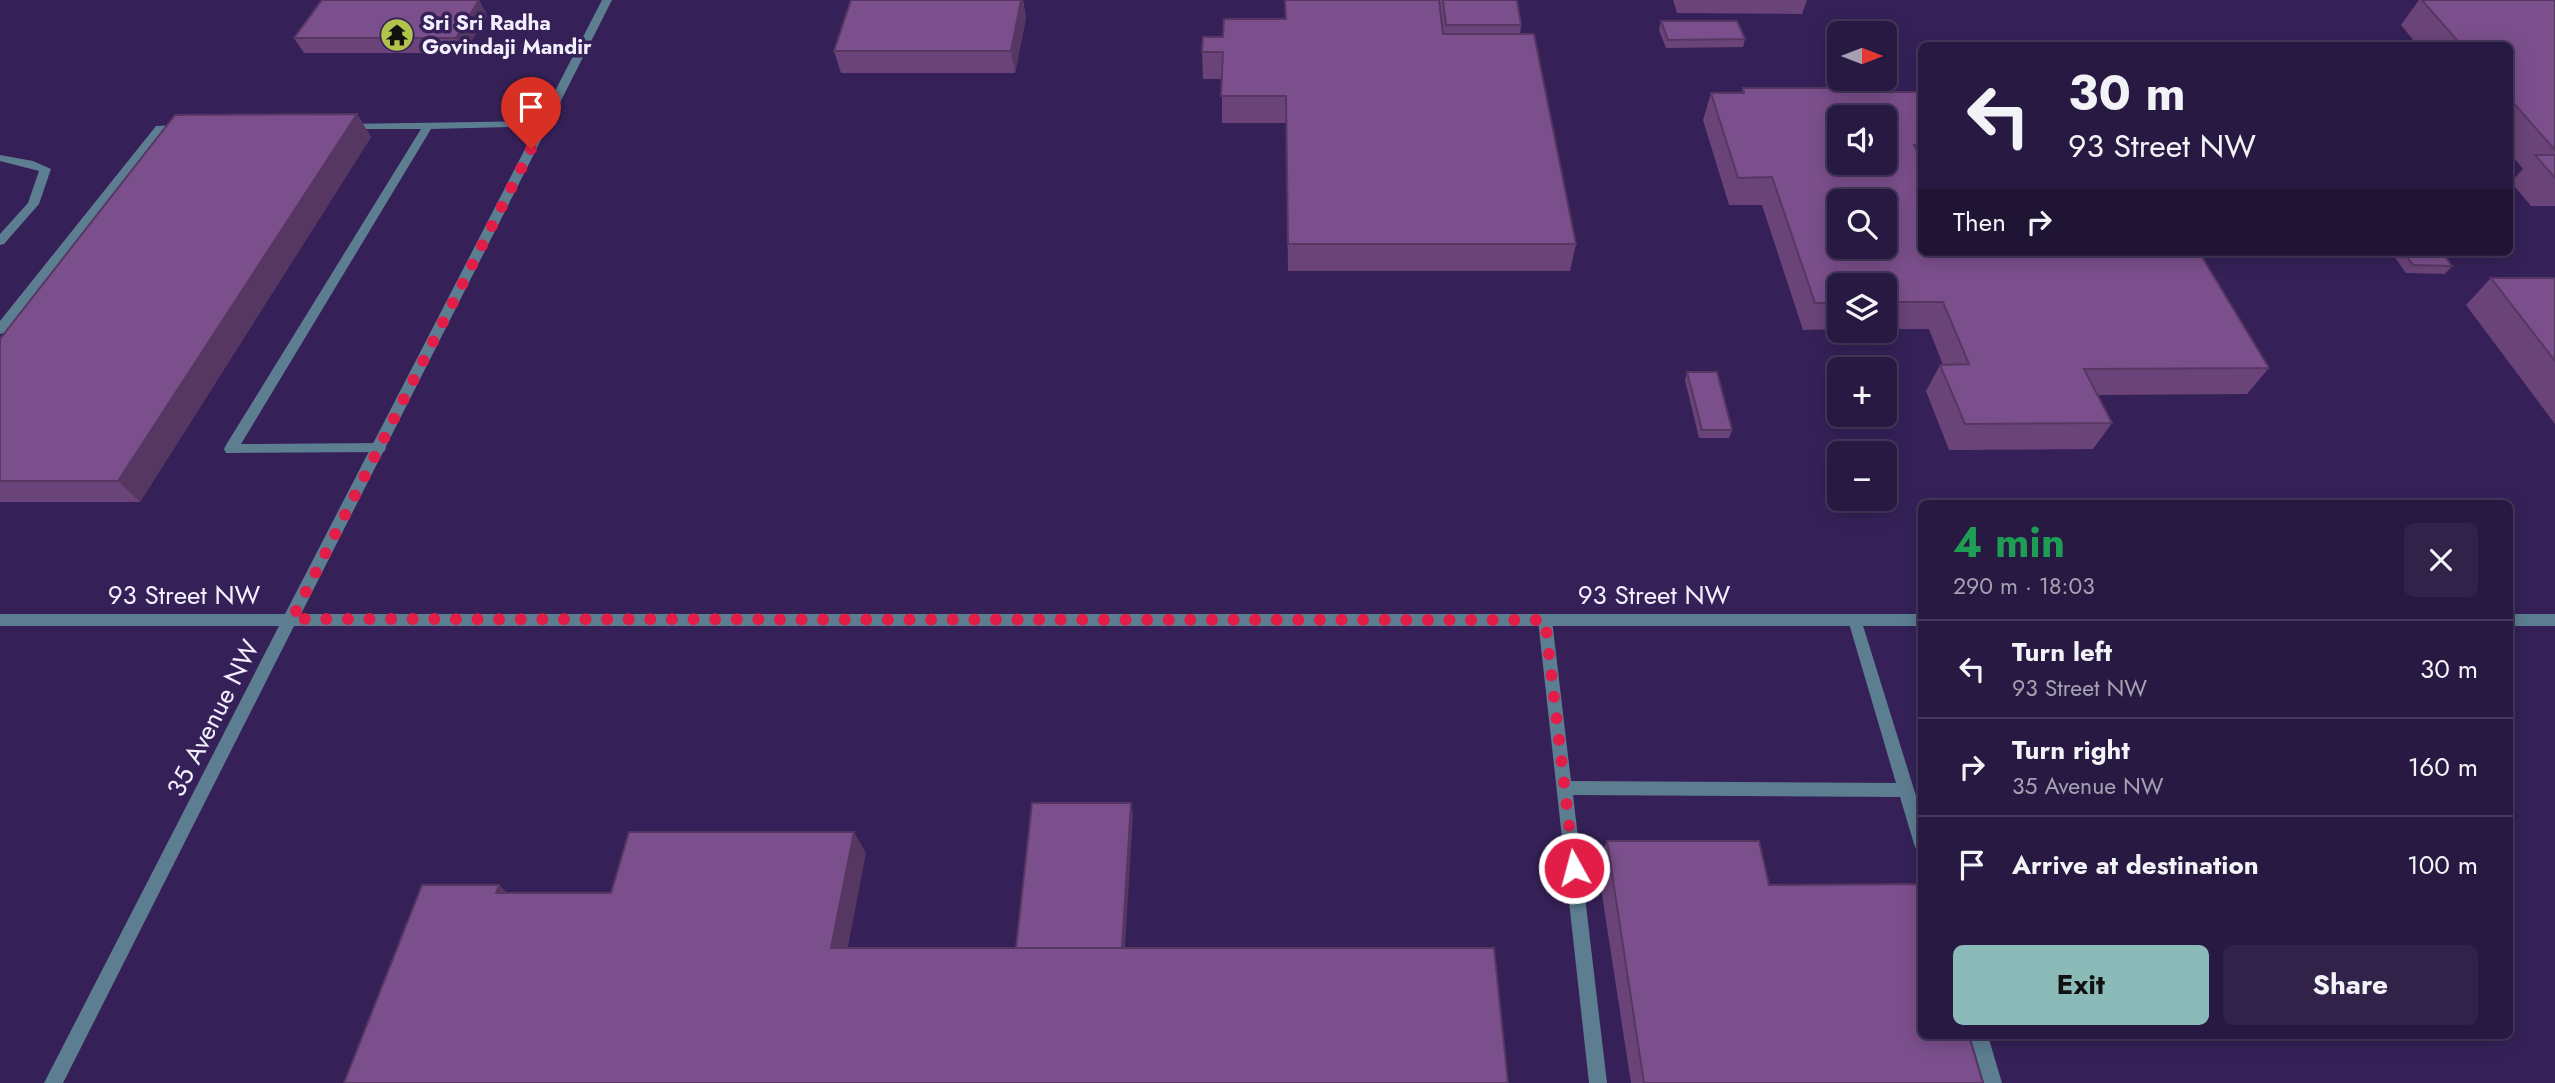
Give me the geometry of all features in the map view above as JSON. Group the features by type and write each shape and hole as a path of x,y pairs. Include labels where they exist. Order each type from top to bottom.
{"street":[{"name":"35 Avenue NW","path":"53,1083 607,0"},
{"path":"334,127 544,124"},
{"path":"379,448 231,450 428,126"},
{"path":"0,330 160,128 200,128"},
{"path":"0,158 45,169 33,204 0,241"},
{"name":"93 Street NW","path":"0,620 1918,620"},
{"path":"1545,620 1598,1083"},
{"path":"1855,620 1918,831"},
{"path":"2513,620 2555,620"},
{"path":"1564,788 1905,790"},
{"path":"1980,1039 1993,1083"}],"building":[{"path":"322,0 479,0 456,38 294,38"},
{"path":"851,0 1021,0 1011,51 834,51"},
{"path":"1285,0 1439,0 1443,34 1534,34 1576,244 1288,244 1286,96 1221,96 1223,52 1202,52 1203,37 1223,37 1224,19 1286,19"},
{"path":"1443,0 1517,0 1521,25 1446,25"},
{"path":"2422,0 2555,0 2555,150 2513,102 2513,42 2459,42"},
{"path":"1661,21 1737,21 1745,39 1668,40"},
{"path":"1743,88 1918,92 1918,145 1914,145 1918,153 1918,256 2201,256 2269,368 2084,369 2112,423 1965,424 1940,365 1969,364 1943,302 1897,302 1897,273 1827,273 1827,303 1815,303 1772,177 1738,178 1711,93 1744,93"},
{"path":"357,114 118,481 0,481 0,339 175,115"},
{"path":"2535,155 2555,155 2555,178"},
{"path":"2406,256 2445,256 2452,266 2413,265"},
{"path":"2491,278 2555,278 2555,361"},
{"path":"1687,372 1717,372 1732,430 1702,430"},
{"path":"1032,803 1131,803 1122,948 1016,948"},
{"path":"629,832 854,832 831,948 1494,948 1508,1083 344,1083 422,885 499,885 496,893 611,893"},
{"path":"1607,841 1759,841 1769,885 1918,884 1918,1039 1970,1039 1983,1083 1644,1083"}],"place":[{"name":"Sri Sri Radha Govindaji Mandir","path":"397,35"}],"route":[{"path":"531,149 292,619 1545,620 1574,868"}]}
